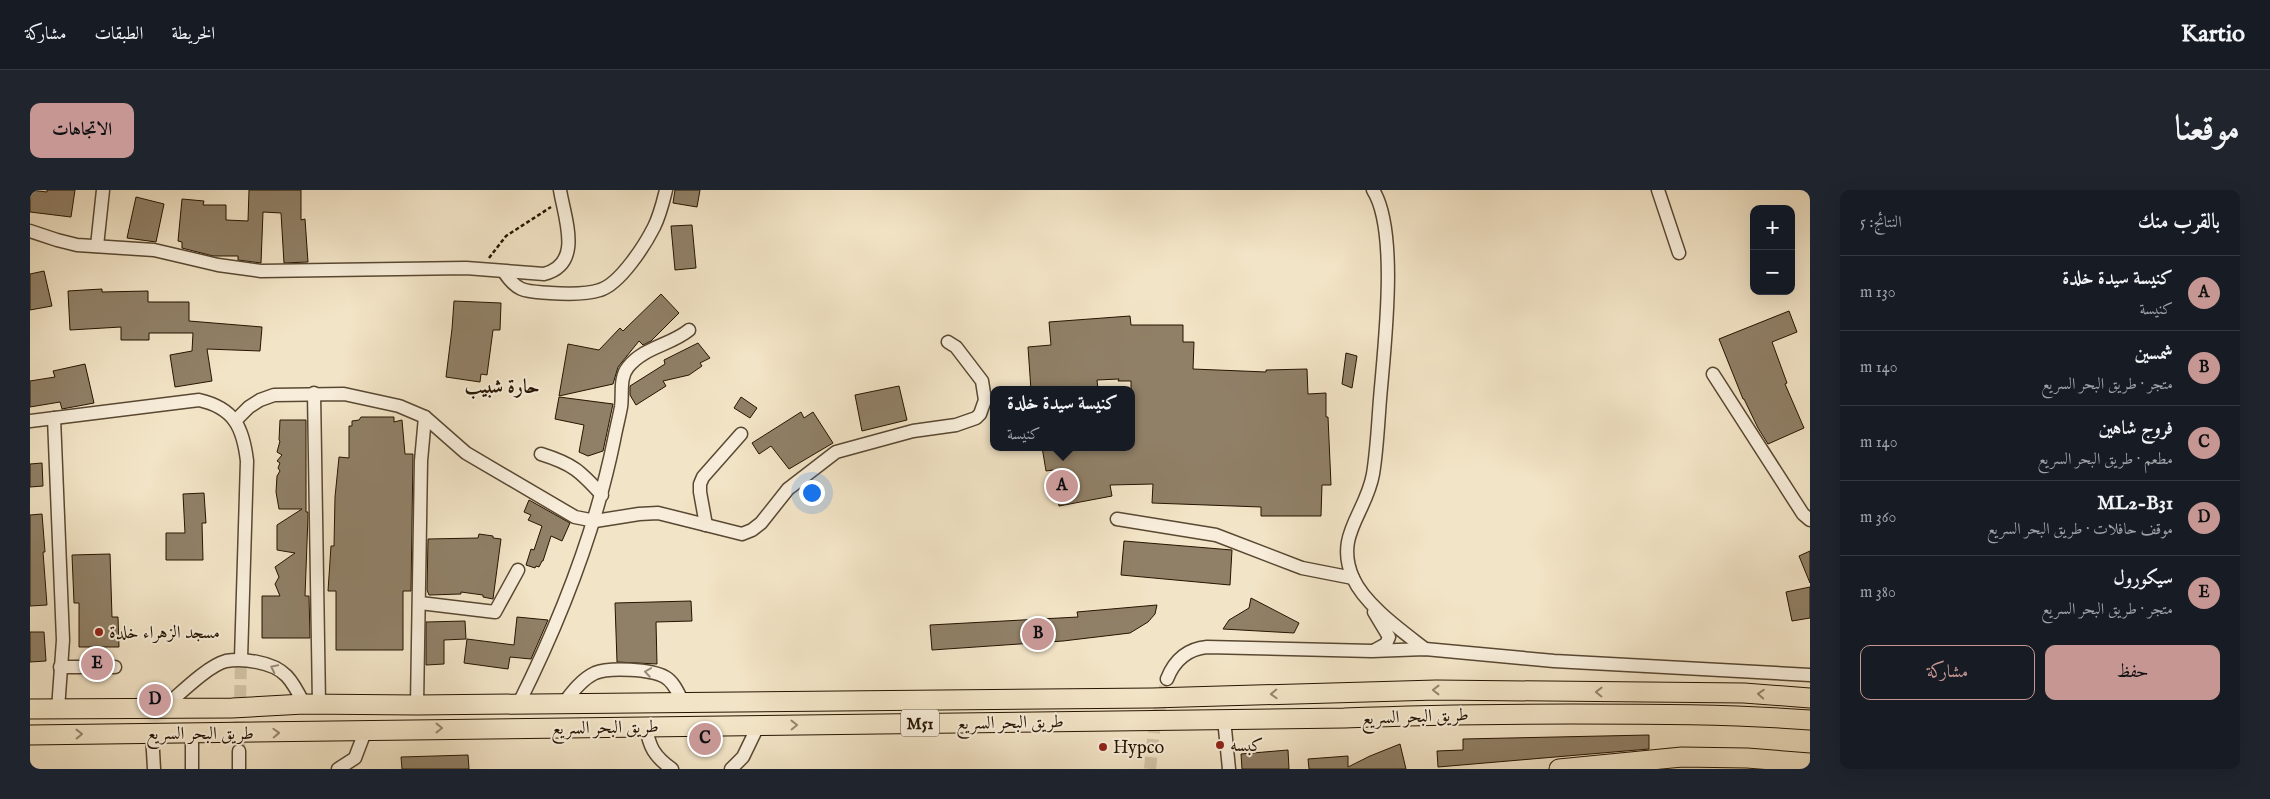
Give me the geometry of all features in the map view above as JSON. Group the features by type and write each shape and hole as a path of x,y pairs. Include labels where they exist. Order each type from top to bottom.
{"highway":[{"name":"طريق البحر السريع","path":"30,709 232,708 311,704 417,705 1152,698 1436,690 1744,693 1810,698"},
{"name":"طريق البحر السريع","path":"30,735 366,729 1344,718 1449,714 1747,715 1810,720"},
{"path":"1559,769 1682,757 1747,758 1810,762"}],"street":[{"path":"97,246 103,190"},
{"path":"504,272 515,287 528,291 561,294 600,290 606,287 621,275 654,227 666,190"},
{"path":"1373,190 1380,206 1384,223 1388,308 1373,474 1364,504 1347,542 1349,563 1353,578 1370,602 1425,649"},
{"path":"1658,190 1679,253"},
{"path":"30,230 57,240 97,246 154,250 218,265 261,271 484,268 504,272 544,274 554,271 566,260 569,242 561,196"},
{"path":"519,703 563,609 595,521 622,405 623,374 636,359 652,349 682,336 689,330"},
{"path":"236,421 249,407 260,400 274,395 344,394 371,398 407,409 425,417 466,453 515,480 575,517 595,521 639,514 658,514 742,534 761,523 788,489 836,452 913,431 956,425 976,418 980,414 985,400 982,381 956,347 948,342"},
{"path":"1713,374 1803,514 1810,520"},
{"path":"311,704 314,394"},
{"path":"30,421 199,400 213,404 225,411 236,421 242,433 247,460 241,659"},
{"path":"417,705 421,461 425,417"},
{"path":"54,418 63,640 58,709"},
{"path":"706,526 700,484 703,477 741,434"},
{"path":"541,454 565,461 580,472 602,495"},
{"path":"1116,519 1216,535 1302,568 1353,578"},
{"path":"420,604 495,612 518,570"},
{"path":"1370,602 1373,611 1389,637 1386,644 1372,651"},
{"path":"1167,680 1174,663 1185,654 1199,647 1372,651 1425,649 1554,661 1810,675"},
{"path":"163,708 208,672 225,662 241,659 273,665 286,675 311,704"},
{"path":"60,667 115,667"},
{"path":"564,703 578,686 596,673 620,670 651,671 665,677 673,685 683,702"},
{"path":"1224,719 1229,769"},
{"path":"646,726 648,744 663,763 672,769"},
{"path":"731,769 743,757 758,726"},
{"path":"338,769 355,758 366,729"},
{"path":"152,733 154,769"},
{"path":"192,733 192,769"},
{"path":"239,751 239,769"}],"path":[{"path":"484,268 490,254 506,236 561,196"}],"building":[{"path":"30,190 47,192 47,190 75,190 71,217 30,212"},
{"path":"249,190 301,190 301,220 305,219 308,262 284,263 281,213 263,212 261,263 238,260 238,256 213,256 182,248 182,242 178,241 182,199 204,201 203,205 226,205 226,220 248,221"},
{"path":"675,190 700,190 697,207 673,203"},
{"path":"136,197 164,204 156,242 127,238"},
{"path":"692,225 696,268 675,270 671,226"},
{"path":"44,271 52,306 30,310 30,274"},
{"path":"102,289 102,292 148,291 148,302 189,302 189,321 262,327 260,351 207,349 212,381 175,387 170,355 192,351 193,333 149,333 149,340 121,340 121,327 70,330 68,291"},
{"path":"661,294 679,313 651,341 643,345 639,341 618,367 613,384 559,396 568,344 599,350 620,328 623,331"},
{"path":"454,301 501,303 500,330 493,330 487,375 481,374 480,382 446,377"},
{"path":"1789,311 1797,332 1772,342 1787,383 1785,384 1804,428 1768,444 1743,399 1719,339"},
{"path":"1130,316 1131,325 1183,325 1183,342 1194,342 1193,369 1266,372 1266,370 1307,369 1308,394 1326,393 1331,485 1322,485 1321,516 1261,516 1261,507 1152,503 1153,484 1110,485 1112,496 1059,506 1053,470 1046,471 1043,451 1135,451 1135,386 1131,386 1131,381 1118,381 1119,379 1097,380 1098,386 1031,386 1028,347 1051,345 1049,322"},
{"path":"698,343 710,358 700,363 702,366 689,375 663,381 666,386 636,405 630,395 630,386 665,364 664,360"},
{"path":"1346,353 1357,356 1352,388 1342,384"},
{"path":"85,364 94,403 62,409 60,402 30,407 30,381 55,377 53,371"},
{"path":"899,386 907,420 862,431 855,395"},
{"path":"559,397 613,404 603,451 588,456 579,452 584,425 555,419"},
{"path":"741,397 757,408 750,418 734,408"},
{"path":"801,412 804,418 813,412 833,443 789,469 771,446 759,454 752,443"},
{"path":"361,417 394,417 394,422 402,420 405,454 413,454 411,591 403,591 403,650 336,650 336,591 328,591 331,546 334,546 335,497 339,457 349,458 349,426 352,426 352,421 359,420"},
{"path":"280,420 306,420 306,512 308,512 308,516 305,596 309,596 310,638 262,638 262,596 280,596 275,584 279,577 275,567 295,553 277,550 277,525 302,509 279,509 276,492 277,476 280,471 278,468 280,463 277,461 282,455 277,452 280,441"},
{"path":"42,463 43,486 30,487 30,464"},
{"path":"204,493 206,523 202,523 203,560 166,560 166,533 185,533 183,494"},
{"path":"529,500 570,523 562,541 551,536 543,561 539,567 536,566 535,568 526,565 531,549 534,550 542,526 528,520 531,515 524,512"},
{"path":"42,514 47,605 30,606 30,515"},
{"path":"479,534 501,539 493,599 483,597 483,595 461,592 461,594 429,595 427,590 428,539 478,538"},
{"path":"1124,541 1232,550 1230,585 1121,575"},
{"path":"1810,551 1810,583 1799,556"},
{"path":"110,554 112,617 118,617 119,647 79,647 79,603 74,603 72,555"},
{"path":"1810,587 1810,618 1792,621 1786,592"},
{"path":"1251,598 1299,623 1294,633 1223,629 1229,620 1249,608"},
{"path":"691,601 692,621 656,622 657,664 617,662 615,603"},
{"path":"1157,605 1155,614 1148,622 1130,633 1063,641 932,650 930,625 1078,617 1077,612"},
{"path":"517,617 548,620 531,659 510,657 508,669 464,663 467,639 514,645"},
{"path":"465,621 466,639 444,640 444,664 426,665 426,622"},
{"path":"30,632 44,632 46,661 30,662"},
{"path":"1649,735 1649,749 1438,767 1437,751 1463,750 1463,739"},
{"path":"1400,744 1406,769 1309,769 1308,759 1348,756 1348,767"},
{"path":"1288,750 1289,769 1242,769 1241,754"},
{"path":"468,755 469,769 402,769 401,757"}],"tunnel":[{"path":"239,751 241,659"},
{"path":"1150,769 1154,731 1167,679"}],"place":[{"name":"كنيسة سيدة خلدة","path":"1062,486"},
{"name":"مسجد الزهراء خلدة","path":"99,632"},
{"name":"شمسين","path":"1038,634"},
{"name":"سيكورول","path":"97,664"},
{"name":"ML2-B31","path":"155,700"},
{"name":"فروج شاهين","path":"705,739"},
{"name":"كبسه","path":"1220,745"},
{"name":"Hypco","path":"1103,747"}],"district":[{"name":"حارة شبيب","path":"502,386"}]}
